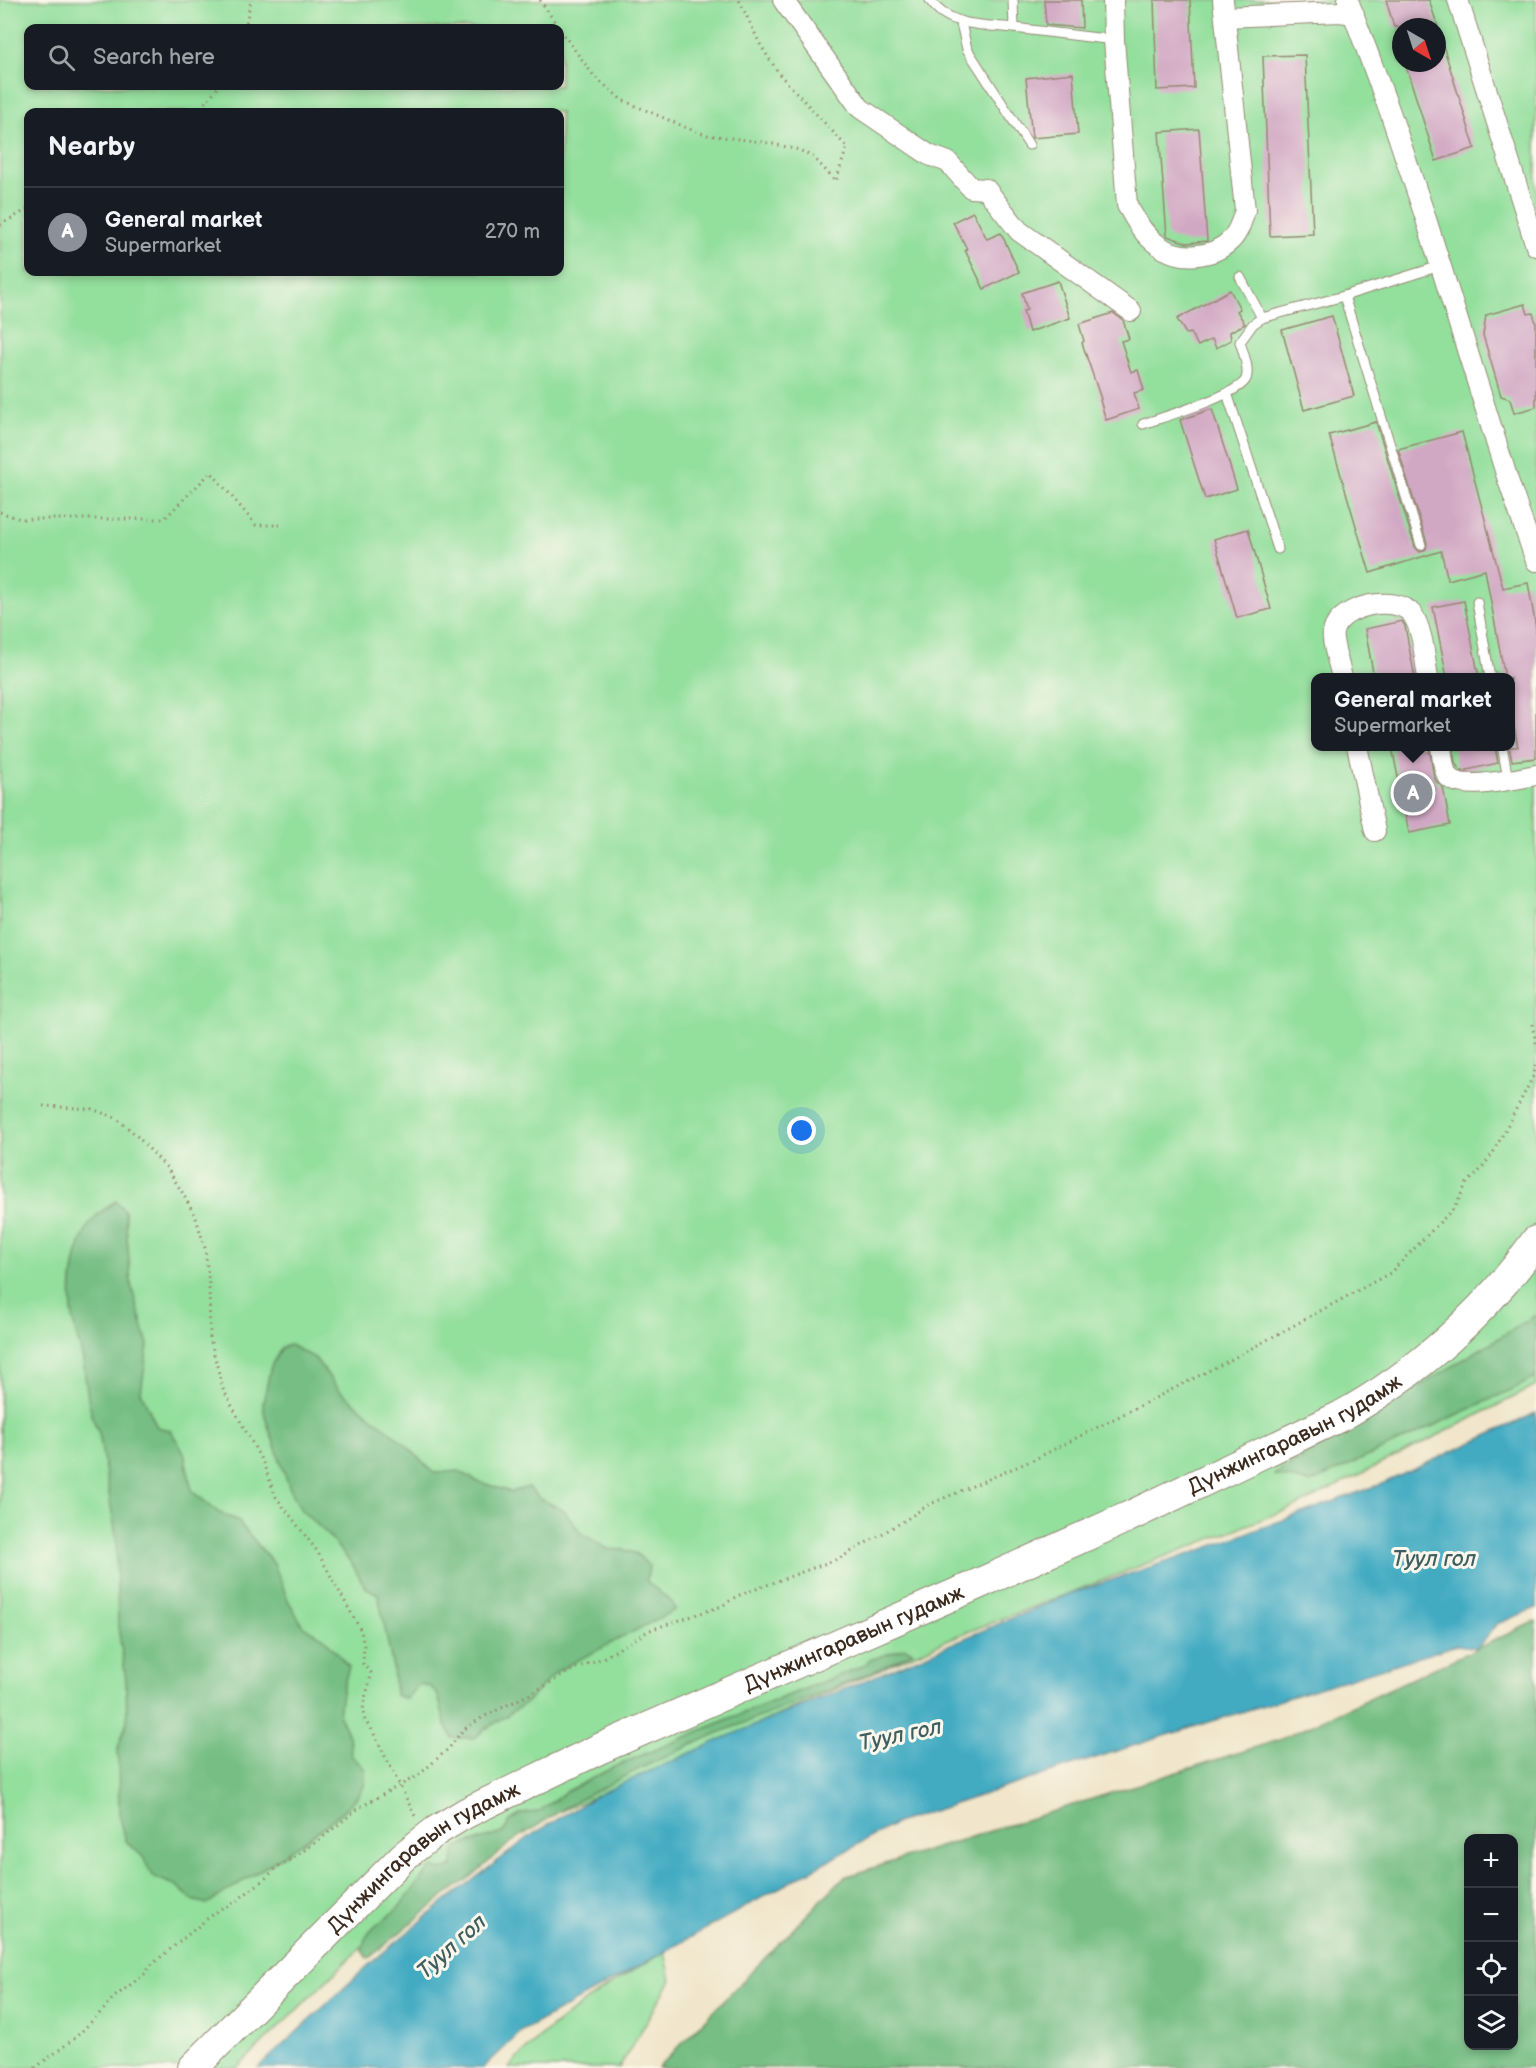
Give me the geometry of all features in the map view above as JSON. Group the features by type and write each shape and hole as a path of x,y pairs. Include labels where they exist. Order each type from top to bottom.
{"main road":[{"name":"Дүнжингаравын гудамж","path":"193,2068 378,1881 426,1838 476,1808 599,1749 1128,1517 1341,1416 1372,1399 1451,1336 1497,1291 1536,1241"}],"street":[{"path":"783,0 860,108 929,155 948,162 971,188 986,189 1019,231 1131,311"},
{"path":"1113,0 1127,205 1140,229 1159,247 1178,254 1198,256 1215,250 1231,240 1245,210 1224,8 1340,12 1351,7 1390,112 1536,561"},
{"path":"1458,0 1536,246"},
{"path":"1341,673 1333,633 1341,617 1355,608 1399,604 1412,614 1420,634 1427,673"},
{"path":"1358,751 1375,831"},
{"path":"1442,751 1446,774 1451,779 1476,784 1536,775"}],"lane":[{"path":"930,0 936,9 961,22 1114,40"},
{"path":"1013,0 1014,28"},
{"path":"961,22 967,49 1029,146"},
{"path":"1143,424 1235,390 1246,379 1247,371 1240,342 1253,324 1262,318 1344,296 1440,266"},
{"path":"1240,277 1262,318"},
{"path":"1344,296 1422,545"},
{"path":"1227,393 1278,549"},
{"path":"1477,602 1489,673"},
{"path":"1503,751 1508,779"}],"path":[{"path":"246,24 251,0"},
{"path":"540,0 556,24"},
{"path":"564,36 594,76 622,100 707,135 769,143 799,150 813,157 836,181 847,147 780,75 761,46 739,0"},
{"path":"200,108 216,90"},
{"path":"0,225 24,211"},
{"path":"0,512 20,519 164,519 212,472 256,525 280,525"},
{"path":"1532,1024 1536,1044"},
{"path":"35,2068 63,2048 113,1998 146,1973 150,1966 207,1919 222,1908 234,1903 278,1866 318,1841 360,1806 419,1775 449,1748 463,1730 483,1717 536,1691 573,1669 603,1658 650,1630 722,1606 737,1596 840,1558 928,1505 1033,1460 1232,1359 1390,1273 1454,1208 1467,1183 1493,1153 1534,1075 1536,1062"},
{"path":"43,1106 92,1109 116,1118 135,1134 166,1168 182,1192 195,1218 205,1248 209,1285 210,1338 223,1389 263,1463 276,1497 317,1551 361,1631 364,1646 363,1664 371,1673 363,1707 364,1717 426,1838"}],"green space":[{"path":"0,0 1536,0 1536,1386 1297,1506 949,1639 478,1848 428,1882 237,2068 0,2068"},
{"path":"116,1201 125,1211 131,1285 148,1345 141,1392 157,1427 170,1430 184,1452 192,1491 219,1513 237,1520 274,1564 288,1600 303,1626 323,1637 349,1667 342,1691 339,1716 349,1736 351,1755 365,1769 365,1783 357,1796 342,1812 295,1848 207,1904 192,1900 177,1886 152,1876 143,1857 126,1841 119,1813 118,1748 127,1721 126,1680 118,1626 116,1537 99,1433 90,1407 73,1322 71,1295 77,1254 86,1230 99,1214"},
{"path":"1536,1315 1536,1378 1311,1483 1274,1475"},
{"path":"290,1345 315,1358 339,1390 404,1443 434,1473 459,1471 476,1481 511,1492 528,1487 541,1499 563,1510 581,1533 608,1549 625,1550 637,1554 649,1566 647,1582 672,1602 675,1610 557,1671 526,1703 475,1738 452,1738 436,1692 432,1688 419,1684 406,1699 395,1695 393,1668 378,1594 365,1587 352,1564 324,1531 301,1510 290,1489 265,1417 263,1403 271,1366 282,1347"},
{"path":"1536,1621 1536,2068 658,2068 844,1877 1279,1740"},
{"path":"905,1648 913,1652 830,1690 716,1734 639,1769 571,1804 510,1843 368,1959 362,1951 370,1931 398,1908 432,1867 442,1870 453,1867 454,1850 465,1844 503,1833 510,1821 521,1814 538,1812 566,1792 614,1767 863,1666 870,1660"},
{"path":"665,1952 671,1980 619,2068 509,2068 544,2034 582,2004"}],"water":[{"name":"Туул гол","path":"1536,1413 1536,1608 1497,1624 1477,1648 1457,1645 1126,1748 896,1823 522,2031 483,2068 258,2068 373,1961 448,1899 533,1834 601,1793 726,1737 1069,1594 1193,1553 1384,1483"}],"building":[{"path":"1044,0 1081,0 1082,28 1046,25"},
{"path":"1154,0 1190,0 1194,88 1157,90"},
{"path":"1386,0 1429,0 1435,18 1392,18 1392,20"},
{"path":"1305,55 1313,234 1270,236 1263,56"},
{"path":"1446,55 1475,148 1436,161 1408,72 1446,72"},
{"path":"1073,73 1078,134 1032,138 1026,78"},
{"path":"1199,129 1207,241 1187,243 1167,236 1159,132"},
{"path":"973,212 987,239 1001,233 1019,272 984,289 953,222"},
{"path":"1058,281 1070,318 1029,332 1023,311 1027,310 1022,293"},
{"path":"1230,290 1240,309 1237,311 1245,324 1230,332 1231,340 1216,348 1212,339 1198,346 1191,333 1186,334 1177,319"},
{"path":"1525,304 1528,314 1533,313 1536,323 1536,407 1514,413 1510,399 1501,396 1483,335 1486,315"},
{"path":"1113,313 1123,320 1129,339 1121,341 1131,372 1138,370 1144,390 1134,393 1139,409 1106,420 1082,343 1084,341 1079,324"},
{"path":"1332,316 1354,396 1304,410 1282,330"},
{"path":"1212,409 1237,489 1205,499 1180,420"},
{"path":"1376,422 1415,547 1420,552 1426,549 1427,543 1398,449 1462,432 1503,588 1528,583 1536,628 1536,758 1512,761 1510,751 1515,751 1515,747 1518,747 1515,732 1515,673 1504,673 1485,570 1448,580 1441,551 1370,573 1329,435"},
{"path":"1248,529 1271,609 1237,618 1214,539"},
{"path":"1464,601 1478,673 1446,673 1433,607"},
{"path":"1402,621 1414,673 1373,673 1365,629"},
{"path":"1393,751 1430,751 1436,781 1443,787 1450,825 1409,833"},
{"path":"1454,751 1496,751 1498,763 1463,771 1455,763"}],"place":[{"name":"General market","path":"1413,793"}]}
